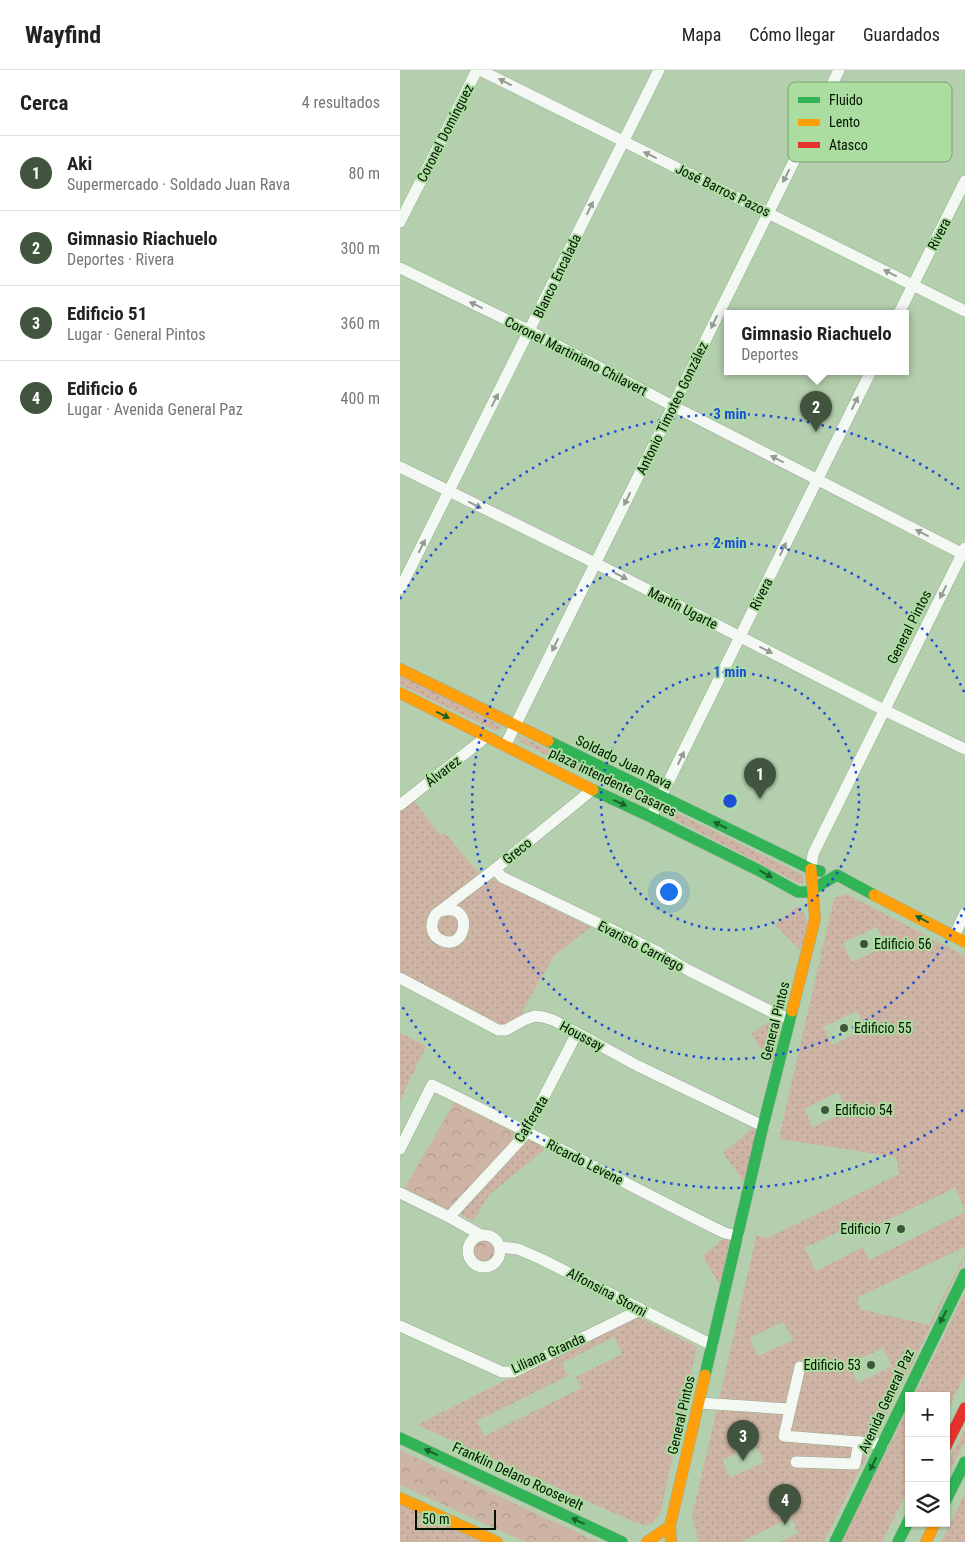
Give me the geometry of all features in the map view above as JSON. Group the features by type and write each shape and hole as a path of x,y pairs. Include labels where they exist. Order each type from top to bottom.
{"main road":[{"name":"Soldado Juan Rava","path":"400,669 811,868 837,875 965,942"},
{"name":"plaza intendente Casares","path":"400,693 592,790 758,870 798,892 803,893 813,889"},
{"name":"General Pintos","path":"671,1542 670,1526 763,1126 815,919 811,868"},
{"path":"813,889 837,875"},
{"name":"Avenida General Paz","path":"835,1542 965,1274"},
{"path":"950,1438 965,1408"},
{"name":"Franklin Delano Roosevelt","path":"400,1438 622,1542"},
{"path":"950,1492 965,1462"},
{"path":"400,1498 497,1542"},
{"path":"647,1542 670,1526"},
{"path":"898,1542 906,1527"},
{"path":"926,1542 933,1527"}],"street":[{"name":"José Barros Pazos","path":"478,70 965,310"},
{"name":"Coronel Domínguez","path":"400,222 478,70"},
{"name":"Blanco Encalada","path":"400,589 659,70"},
{"name":"Antonio Timoteo González","path":"833,82 839,70"},
{"name":"Antonio Timoteo González","path":"505,746 793,162"},
{"name":"Rivera","path":"900,310 965,182"},
{"name":"Coronel Martiniano Chilavert","path":"400,268 530,330 673,406 964,552"},
{"name":"Rivera","path":"651,817 869,375"},
{"name":"Martín Ugarte","path":"400,467 965,749"},
{"name":"General Pintos","path":"811,868 813,854 964,552"},
{"name":"Álvarez","path":"400,804 486,737"},
{"name":"Greco","path":"441,911 592,790"},
{"name":"Evaristo Carriego","path":"495,869 502,877 656,951 688,970 776,1014 790,1019"},
{"path":"954,936 965,913"},
{"name":"Houssay","path":"400,978 498,1030 506,1030 535,1016 553,1020 638,1066 763,1126"},
{"name":"Cafferata","path":"450,1217 527,1131 576,1033"},
{"name":"Ricardo Levene","path":"400,1150 432,1085 527,1131 578,1159 725,1233 738,1236"},
{"name":"Alfonsina Storni","path":"400,1193 450,1217 481,1235 495,1239 500,1248 518,1249 541,1259 712,1345"},
{"path":"481,1235 472,1240 468,1249 470,1259 477,1265 492,1265 498,1257 500,1248"},
{"name":"Liliana Granda","path":"400,1326 507,1373 513,1372 640,1310"},
{"path":"800,1367 784,1436 883,1444"},
{"path":"699,1403 789,1410"},
{"path":"796,1462 855,1464 859,1442"}],"green space":[{"path":"400,674 501,726 500,729 496,731 400,685"},
{"path":"518,735 644,795 644,801 639,802 521,742 518,739"},
{"path":"414,801 441,836 445,833 475,869 591,927 554,956 521,1016 505,1026 497,1026 400,974 400,812"},
{"path":"669,809 803,875 805,881 798,883 662,813 662,810"},
{"path":"847,894 965,956 965,1210 955,1188 859,1234 854,1224 805,1248 816,1271 863,1247 869,1260 965,1212 965,1247 858,1297 859,1309 929,1325 965,1254 965,1257 824,1542 780,1542 798,1533 791,1517 742,1542 699,1542 692,1517 834,898","holes":["877,927 886,946 852,962 843,943","857,1011 866,1029 832,1045 823,1027","838,1092 847,1111 813,1127 804,1109","779,1139 896,1157 899,1174 767,1238 757,1235","783,1322 793,1340 758,1356 750,1338","883,1348 892,1366 858,1383 849,1364","755,1444 764,1462 730,1478 722,1460"]},
{"path":"796,907 802,911 807,921 806,932 800,950 775,925"},
{"path":"777,1016 780,1025 772,1065 751,1034"},
{"path":"400,1033 426,1046 400,1101"},
{"path":"455,1101 522,1131 450,1212 402,1192"},
{"path":"758,1124 745,1183 723,1153"},
{"path":"534,1138 544,1150 490,1194 473,1221 459,1213 524,1139"},
{"path":"727,1236 730,1237 721,1287 702,1256"},
{"path":"484,1237 493,1241 497,1250 493,1259 484,1263 475,1259 471,1250 475,1241"},
{"path":"965,1293 965,1375 950,1405 950,1392 916,1392"},
{"path":"637,1316 697,1347 660,1514 652,1523 642,1525 634,1522 417,1425","holes":["614,1337 622,1354 576,1377 581,1388 484,1436 477,1421 568,1376 562,1363"]},
{"path":"905,1414 905,1496 882,1542 841,1542"},
{"path":"965,1429 965,1441 950,1471 950,1457"},
{"path":"400,1450 598,1542 525,1542 400,1485"},
{"path":"965,1493 965,1542 941,1542"},
{"path":"400,1502 485,1542 400,1542"}],"traffic: fast":[{"path":"548,741 811,869 820,871"},
{"path":"593,790 758,870 798,892 808,892 837,875 874,895"},
{"path":"705,1375 792,1011"},
{"path":"835,1542 965,1274"},
{"path":"400,1438 622,1542"},
{"path":"950,1492 965,1462"},
{"path":"898,1542 906,1527"}],"traffic: slow":[{"path":"400,669 548,741"},
{"path":"400,693 593,790"},
{"path":"792,1011 815,919 811,869"},
{"path":"874,895 965,942"},
{"path":"671,1542 670,1526 705,1375"},
{"path":"400,1498 497,1542"},
{"path":"647,1542 670,1526"},
{"path":"926,1542 933,1527"}],"traffic: jam":[{"path":"950,1438 965,1408"}],"place":[{"name":"Gimnasio Riachuelo","path":"816,432"},
{"name":"Aki","path":"760,799"},
{"name":"Edificio 56","path":"864,944"},
{"name":"Edificio 55","path":"844,1028"},
{"name":"Edificio 54","path":"825,1110"},
{"name":"Edificio 7","path":"901,1229"},
{"name":"Edificio 53","path":"871,1365"},
{"name":"Edificio 51","path":"743,1461"},
{"name":"Edificio 6","path":"785,1525"}]}
